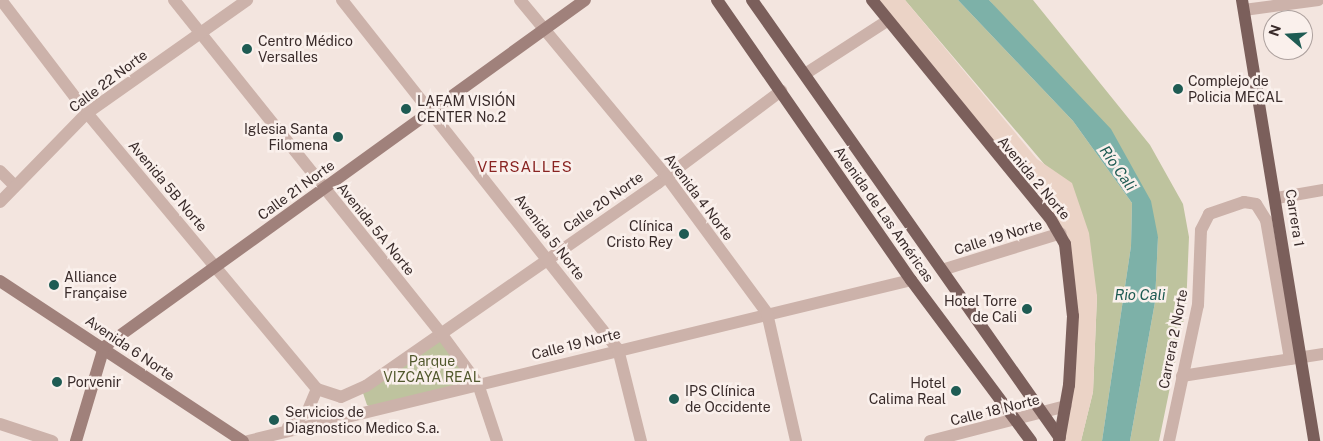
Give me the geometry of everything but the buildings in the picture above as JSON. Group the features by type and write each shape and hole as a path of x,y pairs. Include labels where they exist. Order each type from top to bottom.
{"main road":[{"name":"Calle 21 Norte","path":"104,347 585,0"},
{"name":"Avenida de Las Américas","path":"717,0 911,280 1031,441"},
{"name":"Avenida de Las Américas","path":"752,0 945,269 1060,440"},
{"name":"Avenida 2 Norte","path":"872,0 887,21 1061,233 1071,268 1073,316 1066,406 1060,440"},
{"name":"Carrera 1","path":"1243,5 1277,198 1296,358 1314,441"},
{"name":"Avenida 6 Norte","path":"0,280 104,347 243,441"},
{"path":"76,441 104,347"}],"street":[{"name":"Avenida 5A Norte","path":"174,0 440,332 478,384 497,441"},
{"name":"Calle 22 Norte","path":"0,202 13,184 87,113 246,0"},
{"name":"Avenida 5 Norte","path":"342,0 618,348 640,441"},
{"name":"Avenida 4 Norte","path":"520,0 666,176 767,313 796,441"},
{"path":"1243,5 1318,0"},
{"name":"Avenida 5B Norte","path":"3,2 87,113 317,389"},
{"path":"804,74 887,21"},
{"name":"Calle 20 Norte","path":"317,389 329,395 352,394 366,386 440,332 666,176 781,91"},
{"path":"0,172 13,184"},
{"path":"1277,198 1323,190"},
{"name":"Carrera 1","path":"1209,214 1244,202 1256,204 1266,220 1296,358"},
{"name":"Carrera 2 Norte","path":"1169,441 1198,305 1201,230 1209,214"},
{"name":"Calle 19 Norte","path":"945,269 1061,233"},
{"name":"Calle 19 Norte","path":"248,441 618,348 911,280"},
{"path":"1182,376 1323,354"},
{"path":"366,386 367,405 383,407"},
{"path":"283,432 308,410 317,389"},
{"name":"Calle 18 Norte","path":"930,441 1016,421 1066,406"},
{"path":"0,424 52,441"}],"green space":[{"path":"905,0 958,0 1073,121 1132,203 1131,246 1102,441 1081,441 1093,392 1097,296 1045,165"},
{"path":"989,0 1033,0 1150,145 1183,204 1189,237 1186,309 1159,441 1130,441 1155,302 1158,237 1027,44"},
{"name":"Parque VIZCAYA REAL","path":"440,332 478,384 373,408 367,405 363,393"}],"shaded area":[{"path":"872,0 905,0 1037,159 1072,183 1089,233 1097,296 1093,392 1081,441 1062,441 1069,385 1065,244"}],"water":[{"name":"Rio Cali","path":"958,0 989,0 1111,129 1151,201 1158,237 1155,302 1130,441 1102,441 1131,246 1132,203 1073,121"}],"place":[{"name":"Centro Médico Versalles","path":"247,49"},
{"name":"Complejo de Policia MECAL","path":"1178,89"},
{"name":"LAFAM VISIÓN CENTER No.2","path":"406,109"},
{"name":"Iglesia Santa Filomena","path":"338,137"},
{"name":"Clínica Cristo Rey","path":"684,234"},
{"name":"Alliance Française","path":"54,285"},
{"name":"Hotel Torre de Cali","path":"1027,309"},
{"name":"Porvenir","path":"57,382"},
{"name":"Hotel Calima Real","path":"956,391"},
{"name":"IPS Clínica de Occidente","path":"674,399"},
{"name":"Servicios de Diagnostico Medico S.a.","path":"274,420"}],"district":[{"name":"VERSALLES","path":"525,167"}],"water label":[{"name":"Río Cali","path":"1118,168"}]}
